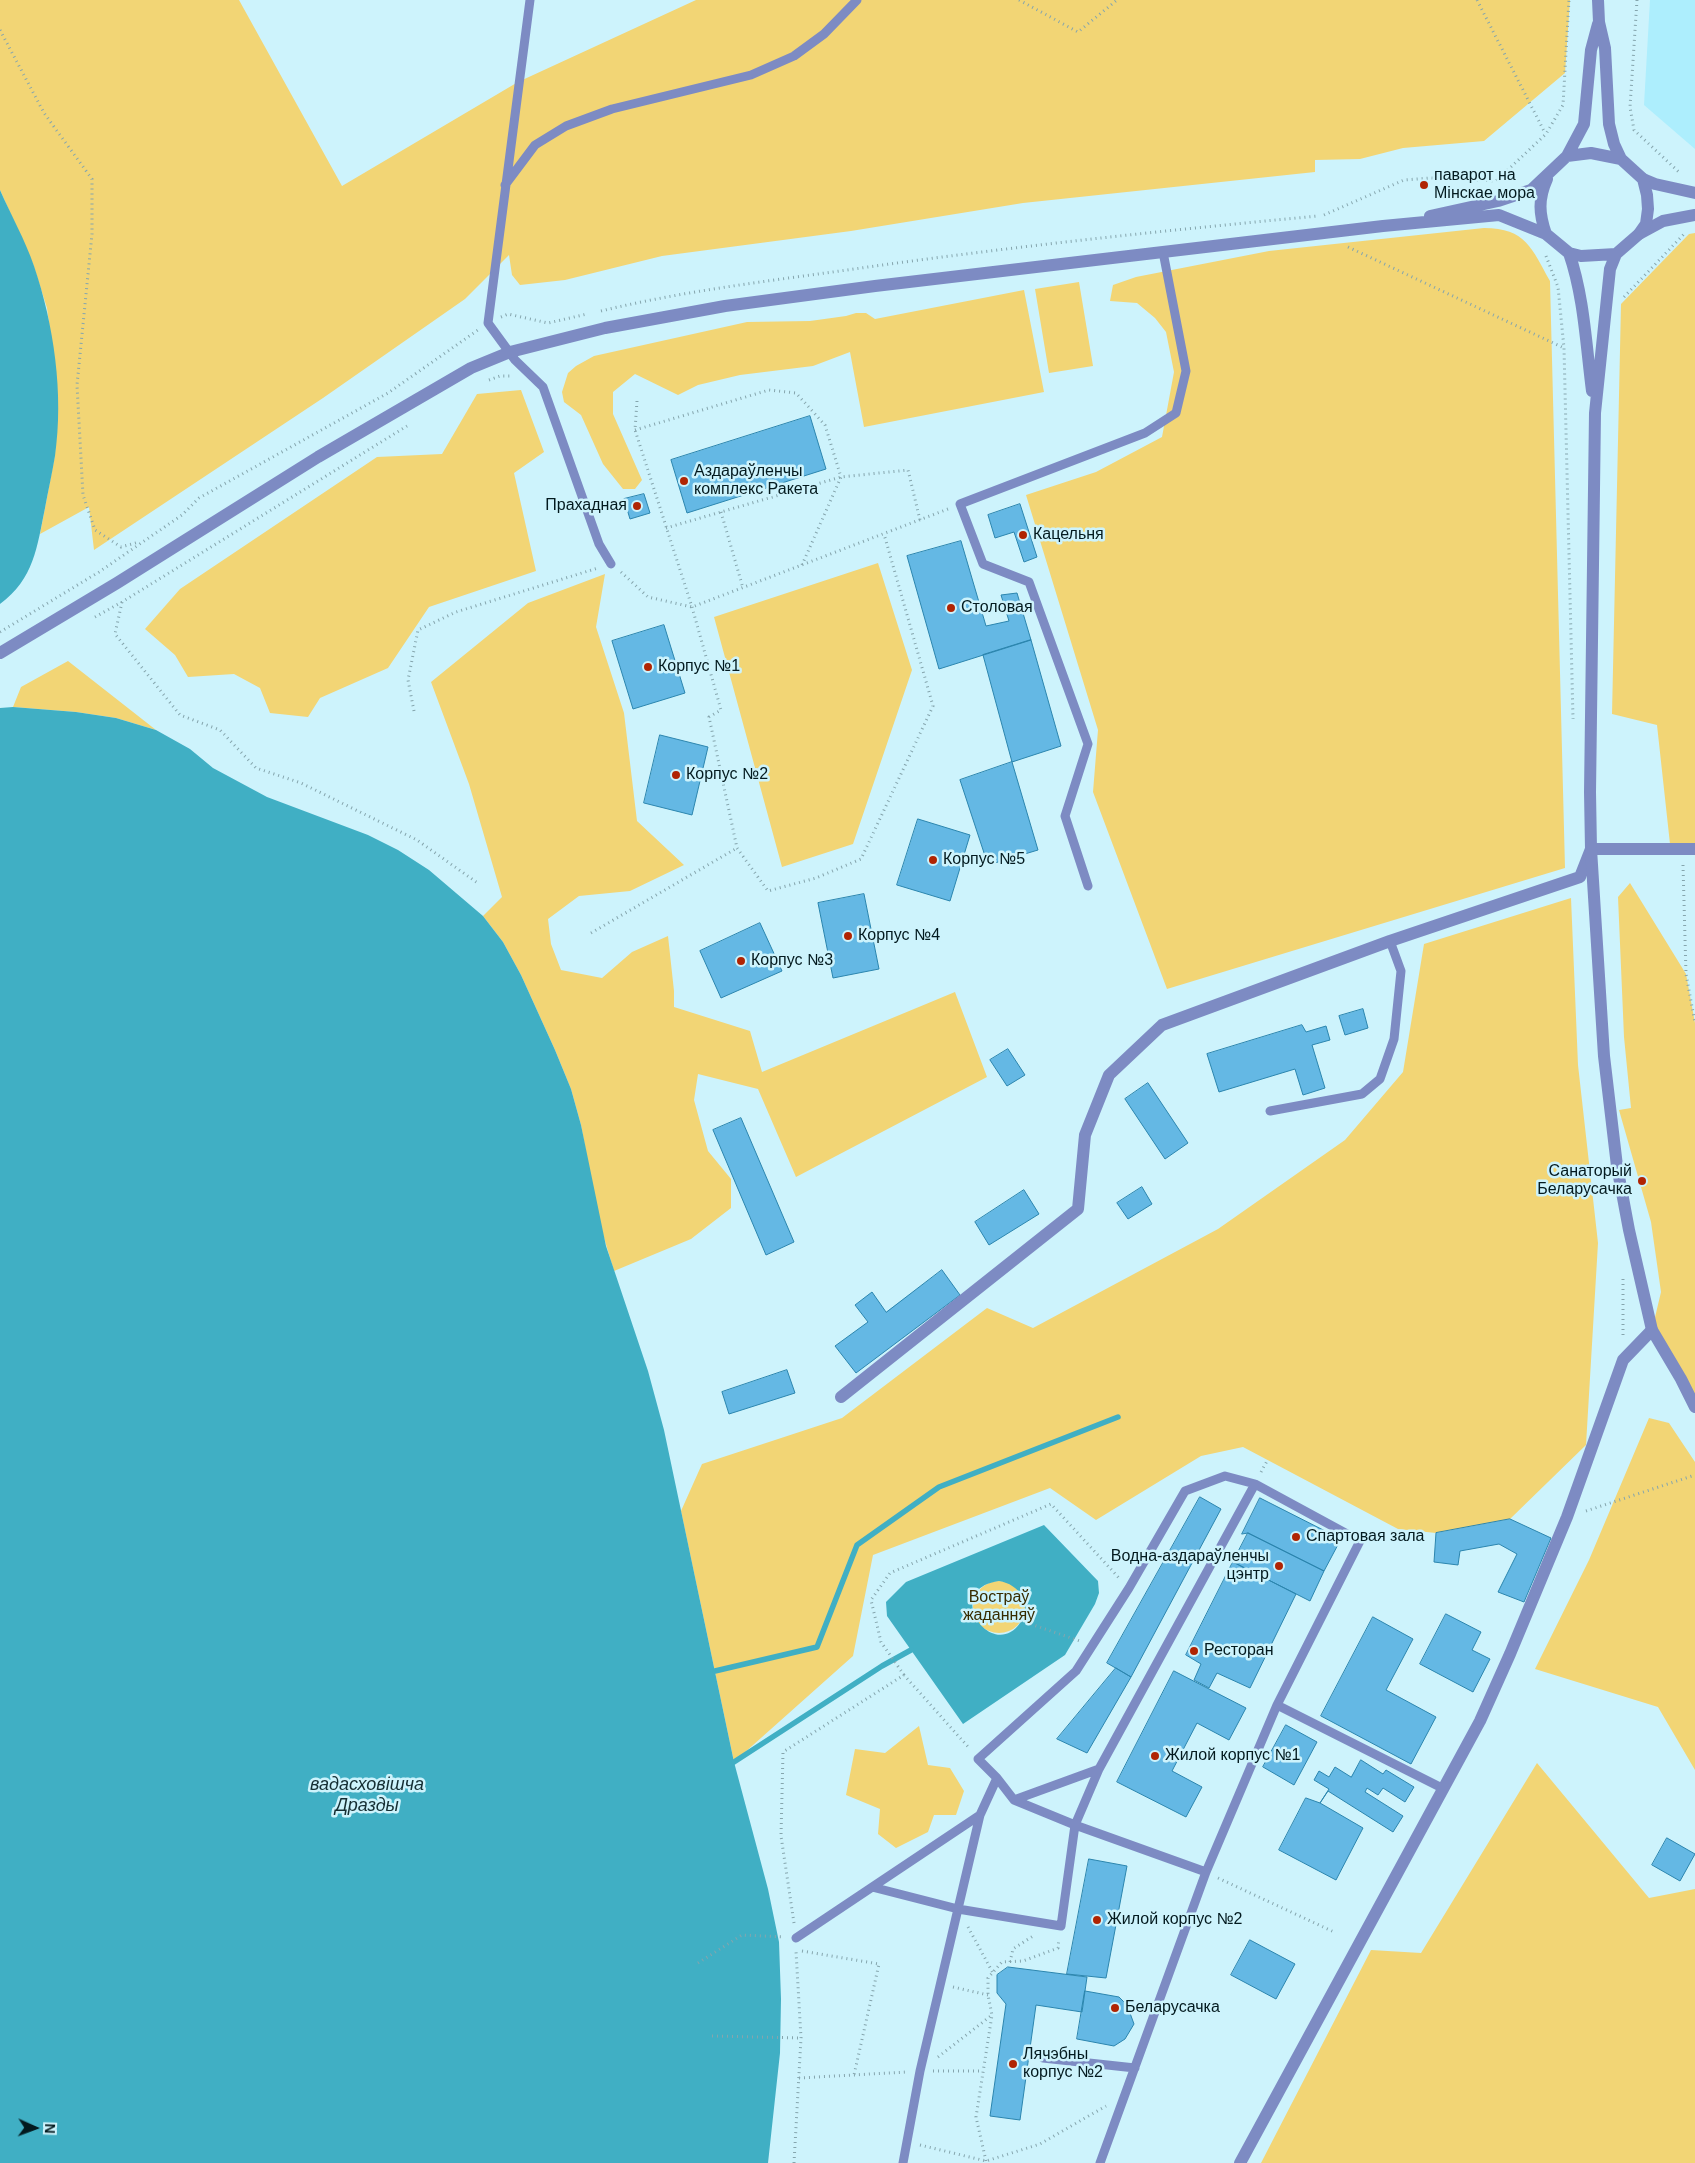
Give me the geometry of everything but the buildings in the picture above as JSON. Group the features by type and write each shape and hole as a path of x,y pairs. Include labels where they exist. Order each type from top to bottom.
{"street":[{"path":"1598,0 1599,22 1605,48 1609,124 1614,144 1621,159 1643,179 1655,184 1695,193"},
{"path":"1384,226 1498,201 1532,190 1550,173 1567,156 1584,124 1590,50 1599,22"},
{"path":"1567,156 1591,153 1621,159"},
{"path":"1546,234 1539,209 1542,192 1550,173"},
{"path":"1640,234 1646,224 1648,209 1643,179"},
{"path":"0,653 117,583 285,477 471,368 510,352 605,328 725,306 875,286 1384,226 1499,215 1546,234 1569,253 1581,256 1616,254"},
{"path":"1695,215 1663,221 1640,234 1616,254 1610,269 1595,413 1591,849 1604,1056 1617,1166 1629,1230 1652,1330 1682,1379 1695,1407"},
{"path":"1569,253 1574,266 1582,315 1595,413"},
{"path":"1591,849 1689,849"},
{"path":"841,1397 1078,1209 1085,1135 1110,1075 1162,1025 1390,941 1580,877 1591,849"},
{"path":"1240,2163 1484,1712 1567,1517 1623,1360 1652,1330"}],"lane":[{"path":"530,0 488,323 510,352 543,387 599,544 611,564"},
{"path":"505,185 535,145 566,126 612,109 751,75 794,56 824,34 857,0"},
{"path":"1088,886 1065,816 1088,744 1030,582 983,564 960,504 1144,433 1176,413 1186,370 1163,252"},
{"path":"1270,1111 1362,1094 1380,1079 1394,1039 1401,971 1390,941"},
{"path":"1100,2163 1206,1872 1277,1705 1360,1540 1255,1484 1225,1476 1185,1492 1129,1588 1076,1671 978,1759 998,1778 1014,1800 1075,1825 1206,1872"},
{"path":"872,1887 958,1909 1061,1926 1075,1825 1100,1769 1255,1484"},
{"path":"1277,1705 1442,1788"},
{"path":"1014,1800 1100,1769"},
{"path":"903,2163 920,2072 980,1815 998,1778"},
{"path":"796,1938 980,1815"},
{"path":"1043,2058 1135,2068"}],"path":[{"path":"1019,0 1078,32 1117,0"},
{"path":"1477,0 1546,134"},
{"path":"0,632 99,572 141,541 182,515 199,498 388,393 488,323 508,314 548,323 700,290 890,263 1161,231 1326,215 1404,180 1431,178 1496,181 1546,134 1563,105 1569,0"},
{"path":"1637,0 1630,107 1634,130 1683,175"},
{"path":"0,30 44,113 92,179 92,234 77,386 83,495 95,530 120,546 141,541"},
{"path":"1623,298 1691,228"},
{"path":"1347,246 1564,348"},
{"path":"483,382 500,376 534,378"},
{"path":"635,430 770,390 796,393 825,425 841,477 802,565"},
{"path":"637,401 635,430 692,607 721,710 709,718 737,848 768,890 816,878 861,859 933,706 884,534"},
{"path":"88,621 122,602 413,422"},
{"path":"666,528 841,477 908,470 920,520"},
{"path":"414,711 408,680 418,630 456,612 611,564 648,597 692,607 960,504"},
{"path":"720,512 743,588"},
{"path":"117,583 122,602 115,634 180,715 220,730 256,768 302,784 417,840 479,884"},
{"path":"591,933 737,848"},
{"path":"1689,849 1686,974 1695,1023"},
{"path":"1567,1517 1695,1475"},
{"path":"978,1759 904,1675 881,1642 871,1600 890,1573 1051,1504 1129,1588"},
{"path":"1007,1616 1082,1642"},
{"path":"794,2163 801,2038 796,1938 781,1836 783,1752 904,1675"},
{"path":"1206,1872 1334,1932"},
{"path":"958,1909 993,1973"},
{"path":"1010,1962 1014,1949 1050,1924"},
{"path":"986,2162 976,2117 992,2014 988,1995 988,1978 1002,1962 1023,1961 1058,1948 1061,1926"},
{"path":"698,1963 742,1936 796,1938"},
{"path":"796,1950 879,1964 854,2075"},
{"path":"941,1984 988,1995"},
{"path":"920,2072 992,2014"},
{"path":"712,2036 801,2038"},
{"path":"799,2078 983,2070"},
{"path":"907,2142 986,2162 1040,2144 1125,2095"}],"shaded area":[{"path":"1650,0 1695,0 1695,149 1644,105"}],"green space":[{"path":"0,0 239,0 342,186 518,82 696,0 1570,0 1565,73 1484,141 1403,148 1360,159 1315,160 1315,172 1023,203 851,231 662,256 565,280 520,285 512,275 509,255 465,299 323,398 94,550 89,507 40,534 55,455 57,385 47,308 33,264 0,190"},
{"path":"1484,228 1498,229 1519,236 1532,250 1550,281 1565,868 1167,989 1093,792 1098,730 1026,495 1096,472 1162,437 1174,372 1166,332 1155,318 1137,303 1110,301 1113,285 1136,277 1269,251"},
{"path":"1695,233 1695,846 1670,844 1657,725 1612,714 1621,304 1689,234"},
{"path":"1079,282 1093,366 1049,373 1035,289"},
{"path":"1024,290 1044,392 864,427 850,352 813,366 740,375 698,385 678,395 635,374 613,392 613,414 642,480 635,489 623,489 603,464 581,415 564,402 562,392 568,373 594,356 747,322 810,321 856,313 866,313 875,319"},
{"path":"521,390 544,452 514,473 536,571 429,607 388,668 320,698 308,717 270,713 260,688 234,674 188,677 175,655 145,629 180,589 377,457 442,454 477,394"},
{"path":"878,563 912,670 853,844 782,867 714,617"},
{"path":"605,574 596,627 624,713 637,821 684,865 630,891 579,896 548,919 551,944 561,970 602,978 632,952 668,936 674,1007 750,1031 762,1072 955,992 987,1077 796,1177 758,1089 698,1074 694,1100 708,1151 731,1179 731,1208 691,1239 614,1271 599,1221 581,1125 571,1089 521,975 503,942 483,916 502,897 469,784 431,682 528,603"},
{"path":"68,661 156,730 116,718 76,712 13,707 21,687"},
{"path":"1630,883 1686,974 1695,1023 1695,1407 1652,1330 1661,1292 1651,1222 1619,1110 1631,1108 1624,1037 1618,897"},
{"path":"1571,898 1578,1065 1598,1243 1586,1445 1510,1519 1436,1533 1398,1529 1243,1447 1201,1456 1096,1520 1050,1488 873,1555 853,1656 734,1762 681,1511 702,1464 842,1418 987,1308 1033,1328 1218,1229 1345,1140 1403,1072 1424,944"},
{"path":"1649,1418 1669,1423 1695,1462 1695,1770 1658,1707 1535,1669 1589,1560"},
{"name":"Востраў жаданняў","path":"994,1581 1004,1581 1018,1588 1025,1602 1025,1612 1018,1626 1004,1633 994,1633 984,1629 977,1622 973,1612 973,1602 977,1592 984,1585"},
{"path":"919,1726 928,1765 950,1768 964,1791 956,1815 934,1815 928,1832 896,1848 878,1834 880,1809 846,1795 855,1749 885,1753"},
{"path":"1537,1763 1649,1898 1695,1889 1695,2163 1261,2163 1371,1950 1421,1953"}],"water":[{"path":"0,190 34,266 47,312 58,384 58,432 42,522 32,561 20,584 0,604"},
{"name":"вадасховішча Дразды","path":"13,707 76,712 116,718 156,730 190,749 213,768 267,797 368,835 398,850 429,870 483,916 503,942 521,975 571,1089 581,1125 606,1246 648,1371 664,1430 734,1762 768,1889 779,1942 781,1999 780,2053 768,2163 0,2163 0,708"},
{"path":"1044,1525 1098,1581 1099,1593 1095,1604 1065,1655 963,1724 887,1616 886,1602 906,1582","holes":["999,1581 1013,1586 1022,1596 1025,1609 1024,1616 1020,1623 1009,1633 997,1634 986,1629 977,1620 973,1608 974,1597 982,1587"]}],"waterway":[{"path":"715,1671 817,1647 857,1545 939,1487 1118,1417"},
{"path":"734,1762 882,1666 911,1650"}],"place":[{"name":"паварот на Мінскае мора","path":"1424,185"},
{"name":"Аздараўленчы комплекс Ракета","path":"684,481"},
{"name":"Прахадная","path":"637,506"},
{"name":"Кацельня","path":"1023,535"},
{"name":"Столовая","path":"951,608"},
{"name":"Корпус №1","path":"648,667"},
{"name":"Корпус №2","path":"676,775"},
{"name":"Корпус №5","path":"933,860"},
{"name":"Корпус №4","path":"848,936"},
{"name":"Корпус №3","path":"741,961"},
{"name":"Санаторый Беларусачка","path":"1642,1181"},
{"name":"Спартовая зала","path":"1296,1537"},
{"name":"Водна-аздараўленчы цэнтр","path":"1279,1566"},
{"name":"Ресторан","path":"1194,1651"},
{"name":"Жилой корпус №1","path":"1155,1756"},
{"name":"Жилой корпус №2","path":"1097,1920"},
{"name":"Беларусачка","path":"1115,2008"},
{"name":"Лячэбны корпус №2","path":"1013,2064"}]}
